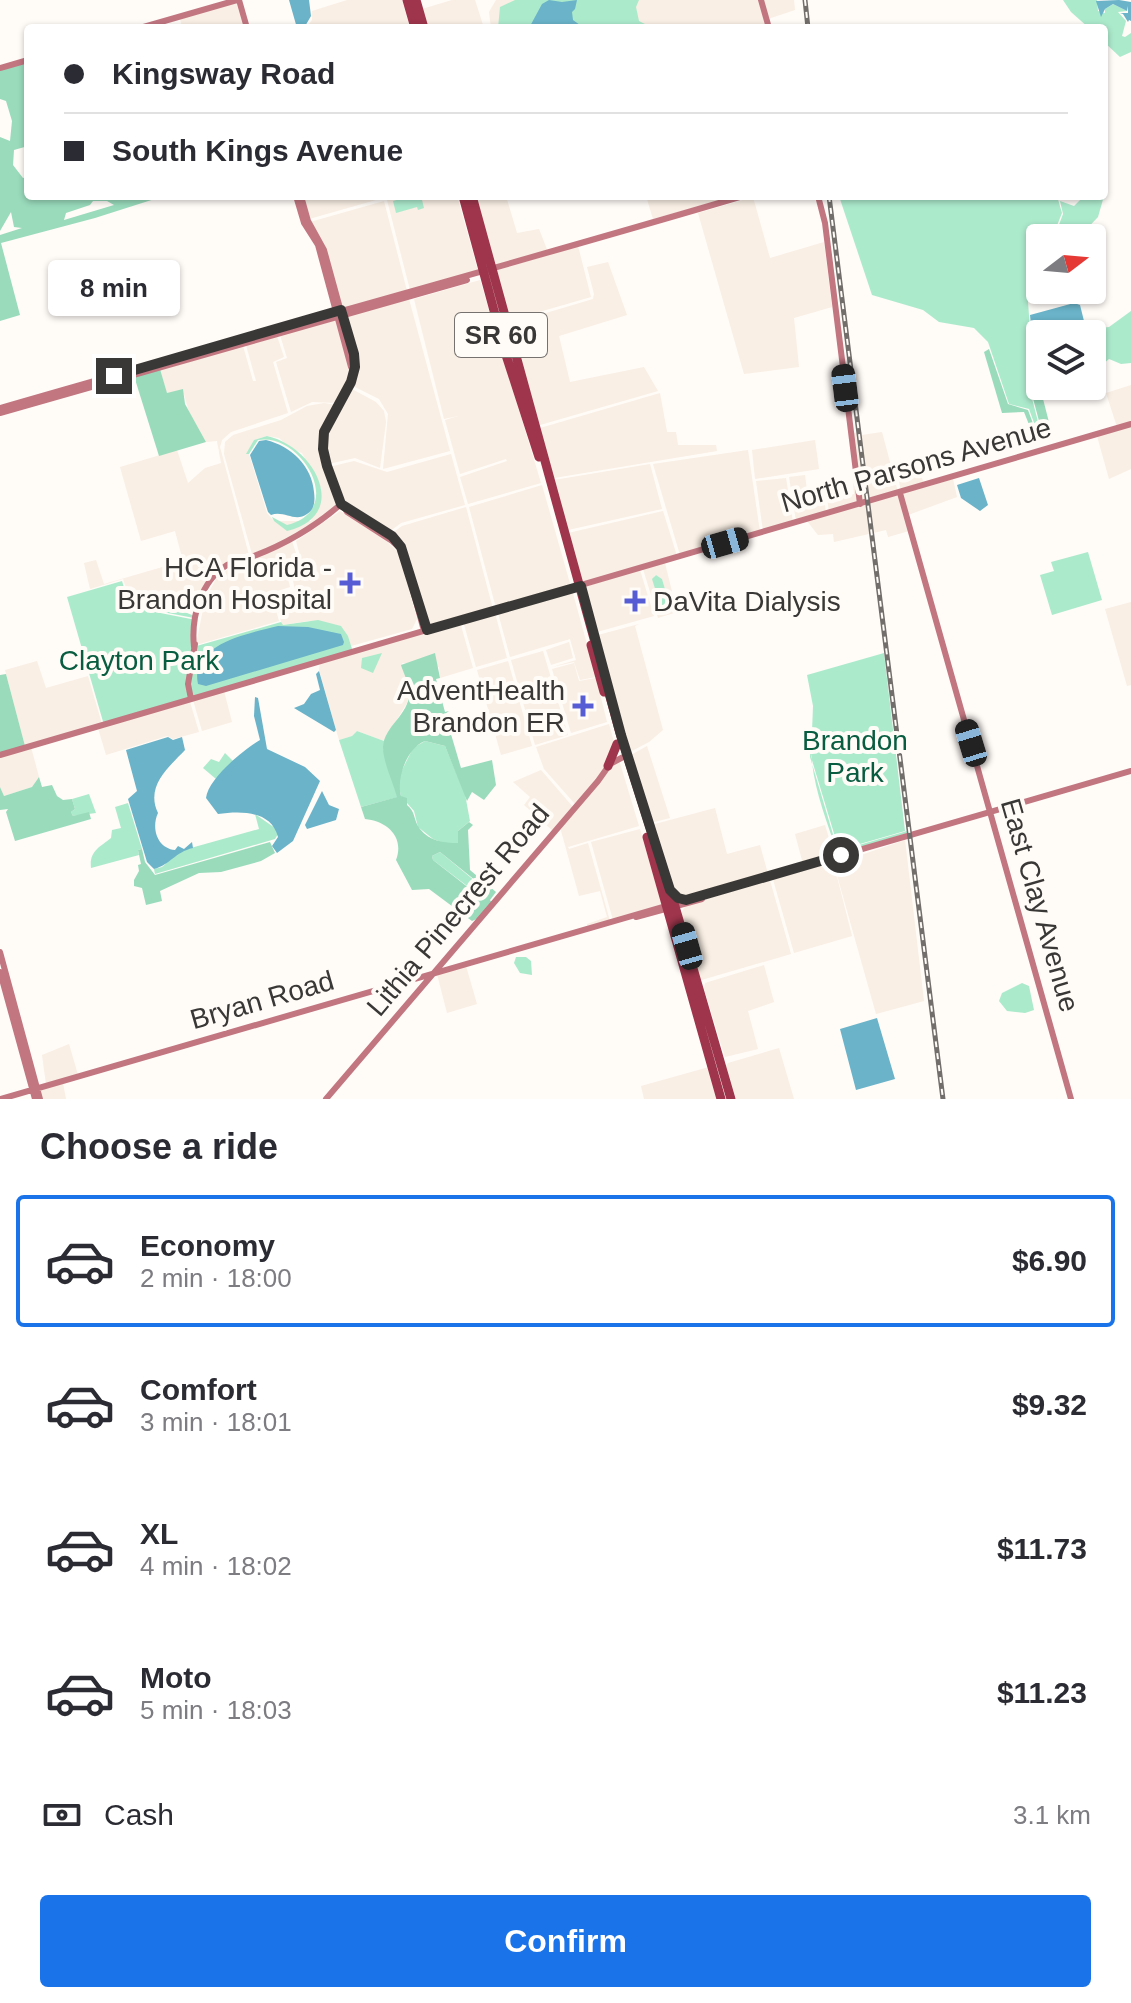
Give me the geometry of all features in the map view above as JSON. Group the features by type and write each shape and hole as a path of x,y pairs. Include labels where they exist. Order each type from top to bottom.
{"highway":[{"path":"407,0 415,24"},
{"path":"416,0 423,24"},
{"name":"SR 60","path":"464,200 523,378 624,756 676,909 707,1017 721,1099"},
{"name":"SR 60","path":"473,200 506,355 540,461 557,498 617,744 624,756 670,890 678,898 676,909 702,1031 708,1039 729,1099"},
{"path":"506,355 511,357 519,377 523,378"},
{"path":"608,766 617,744"},
{"path":"657,913 666,916 676,909"},
{"path":"693,983 700,1007 707,1017"}],"street":[{"path":"154,24 238,0 246,24"},
{"path":"761,0 768,24"},
{"path":"0,68 24,61"},
{"path":"299,200 304,223 318,245 340,314 351,362 349,386 329,420 323,438 327,466 341,504 350,515 369,524 402,550 425,631"},
{"path":"0,410 285,332 730,200"},
{"path":"819,200 827,235 860,504"},
{"path":"0,410 318,317 340,314"},
{"path":"285,332 318,317"},
{"name":"North Parsons Avenue","path":"0,755 1131,424"},
{"name":"East Clay Avenue","path":"900,493 1071,1099"},
{"path":"191,699 188,686 197,610 202,593 219,570 303,533 341,504"},
{"name":"Lithia Pinecrest Road","path":"326,1099 608,766 624,756"},
{"path":"617,920 676,909 750,881 1131,771"},
{"name":"Bryan Road","path":"1,1099 617,920 676,909"},
{"path":"0,952 35,1089"},
{"path":"447,958 448,964 454,968"},
{"path":"0,972 38,1099"},
{"path":"412,980 419,984 418,993"}],"shaded area":[{"path":"347,0 402,0 409,24 309,24 312,11"},
{"path":"452,0 475,0 483,24 427,24 422,9"},
{"path":"496,0 758,0 766,24 490,24 489,12"},
{"path":"763,0 794,0 795,10 768,19"},
{"path":"238,1 244,24 181,24 180,18"},
{"path":"303,200 376,200 309,219"},
{"path":"387,200 458,200 478,271 410,290"},
{"path":"475,200 507,200 517,233 539,229 548,252 494,269"},
{"path":"647,200 720,200 653,219"},
{"path":"743,200 754,200 770,258 824,242 832,307 794,318 799,367 744,374 698,213"},
{"path":"384,201 407,291 342,309 310,222"},
{"path":"578,246 591,297 508,321 495,271"},
{"path":"608,262 627,315 559,336 570,382 644,367 658,391 540,425 509,324 593,299 587,267"},
{"path":"480,280 541,483 468,504 460,477 507,461 460,474 445,420 458,416 444,419 414,299"},
{"path":"409,299 450,451 383,469 388,414 379,399 351,385 356,359 345,317"},
{"path":"337,319 350,369 348,385 338,403 312,402 291,412 276,362 287,358 280,335"},
{"path":"277,336 284,357 273,362 288,413 231,432 222,440 220,447 249,555 213,574 195,613 162,598 127,591 123,579 90,589 84,563 96,560 104,584 183,561 175,531 141,541 120,467 177,450 188,483 205,468 221,463 217,441 206,442 189,412 184,394 167,394 160,369 243,346 253,381 256,381 246,345"},
{"path":"1131,385 1131,423 1117,427 1106,393"},
{"path":"350,388 376,402 384,411 386,422 380,468 355,458 328,464 324,449 326,433"},
{"path":"660,393 667,432 676,432 678,445 716,445 717,451 554,478 540,428"},
{"path":"324,403 336,405 321,444 339,504 286,540 252,554 224,454 225,442 233,435 281,420 307,406","holes":["267,436 279,438 302,453 321,489 311,521 274,521 267,513 247,454 254,440"]},
{"path":"1131,426 1131,469 1109,479 1097,436"},
{"path":"862,432 862,435 882,432 898,492 862,502 852,433"},
{"path":"815,440 819,469 755,479 752,450"},
{"path":"748,450 760,532 680,555 653,464"},
{"path":"451,454 465,505 401,523 389,532 342,503 329,467 354,461 387,472"},
{"path":"650,464 662,509 568,530 554,480"},
{"path":"918,466 924,484 901,491 897,472"},
{"path":"852,469 859,503 829,512 827,497 854,494"},
{"path":"805,475 808,499 824,498 826,513 796,521 789,477"},
{"path":"786,478 793,522 763,531 756,481"},
{"path":"953,479 957,497 908,515 902,494"},
{"path":"542,485 571,587 496,608 469,507"},
{"path":"899,494 909,531 888,537 886,530 834,542 833,534 818,535 807,521"},
{"path":"466,507 493,609 428,628 403,546 391,534 402,526"},
{"name":"HCA Florida - Brandon Hospital","path":"340,511 383,538 399,553 417,619 412,629 351,646 348,636 309,621 282,625 274,597 295,591 292,575 303,567 296,541"},
{"path":"663,511 677,556 583,584 568,533"},
{"path":"292,541 300,566 286,571 290,587 271,593 279,621 196,645 205,599 216,579 233,565"},
{"path":"665,563 677,612 658,618 643,569","holes":["654,576 662,579 671,609 661,614"]},
{"path":"640,570 654,616 597,632 584,587"},
{"path":"572,590 596,677 580,680 574,662 552,667 576,660 570,639 510,657 498,613"},
{"path":"1131,602 1131,685 1127,686 1105,609"},
{"path":"495,613 507,658 476,667 463,621"},
{"path":"460,622 473,668 440,678 439,667 402,663 410,690 407,703 384,741 357,731 339,740 319,670 320,663"},
{"path":"639,624 635,626 663,730 628,753 598,635"},
{"path":"569,642 573,658 551,665 546,650"},
{"path":"543,651 568,735 535,745 511,660"},
{"path":"37,661 46,688 88,676 102,724 25,746 5,670"},
{"path":"508,661 532,746 501,755 477,670"},
{"name":"AdventHealth Brandon ER","path":"574,663 579,681 596,678 607,722 571,733 552,669"},
{"path":"224,691 232,722 202,731 193,700"},
{"path":"190,702 199,732 173,739 167,736 106,755 98,728"},
{"path":"609,724 615,746 599,778 575,804 544,769 536,747"},
{"path":"647,746 670,818 650,823 629,756"},
{"path":"31,747 39,777 32,787 4,796 0,787 0,756"},
{"path":"619,760 639,826 568,847 588,843 610,921 587,926 607,917 600,891 579,896 560,827 610,766"},
{"path":"541,770 573,807 553,831 524,805 530,797 513,782"},
{"path":"715,808 727,854 760,845 768,874 686,898 679,897 672,889 651,825"},
{"path":"825,825 834,855 803,864 795,834"},
{"path":"640,829 662,905 613,920 591,842"},
{"path":"905,840 924,1001 876,1014 833,861 852,936 794,953 772,876 845,858 847,863 856,860 855,857"},
{"path":"769,877 791,954 698,981 680,916 685,906"},
{"path":"764,965 774,1002 748,1011 758,1049 725,1057 704,989 705,983"},
{"path":"466,966 477,1004 447,1013 437,974"},
{"path":"69,1044 78,1075 46,1084 42,1055"},
{"path":"779,1048 794,1099 736,1099 726,1066 728,1063"},
{"path":"709,1067 718,1099 644,1099 641,1086"},
{"path":"63,1083 66,1099 42,1099 39,1089"}],"green space":[{"path":"515,0 639,0 636,7 639,21 645,24 498,24 500,7"},
{"path":"1063,0 1097,0 1098,11 1105,13 1105,9 1113,4 1127,11 1118,12 1126,21 1122,36 1131,33 1131,52 1120,57 1108,46 1108,24 1084,24"},
{"path":"24,62 24,147 14,150 13,165 24,178 24,200 151,200 1,243 20,315 0,321 0,235 22,228 14,227 11,212 0,231 0,137 10,141 12,121 6,101 0,99 0,70","holes":["93,201 107,201 114,205 64,220 66,213 90,205"]},
{"path":"422,200 424,208 396,213 393,201"},
{"path":"840,200 1058,200 1062,213 1058,224 1026,224 1026,304 1029,320 1026,320 1026,400 1032,400 1043,441 1029,409 1009,404 988,342 974,328 939,322 923,310 872,295"},
{"path":"1080,200 1103,200 1098,217 1091,224 1059,224 1063,214 1060,201 1074,206"},
{"path":"1131,311 1131,363 1121,364 1109,359 1106,362 1106,327"},
{"path":"989,349 1008,404 1028,410 1038,437 1034,437 1024,412 1002,413 984,352"},
{"path":"160,369 167,393 183,389 185,404 206,442 159,456 134,376"},
{"path":"1033,400 1043,400 1052,434 1043,436"},
{"path":"267,436 284,442 299,453 319,481 322,497 318,511 307,523 287,531 272,517 287,525 305,517 314,504 316,489 312,474 302,459 289,448 274,441 258,440 246,454 254,440"},
{"path":"1088,552 1102,600 1052,615 1040,575 1054,571 1051,562"},
{"path":"656,575 662,579 671,609 663,614 652,579"},
{"name":"Clayton Park","path":"122,581 130,607 196,620 193,647 281,622 283,625 318,620 341,626 353,652 104,725 67,597"},
{"path":"127,591 155,596 137,604 161,602 195,616 131,606"},
{"path":"382,653 373,673 361,668 362,658"},
{"path":"435,653 440,678 436,679 445,712 449,711 445,714 461,768 492,760 496,785 484,800 472,792 467,801 445,746 425,741 408,757 400,781 401,796 407,798 407,805 418,826 432,839 458,843 458,831 469,822 473,825 468,830 470,870 496,892 490,900 492,903 479,918 472,921 429,889 412,890 396,860 396,837 380,823 365,819 361,807 397,797 383,747 388,732 409,698 401,665","holes":["440,852 481,885 474,892 432,856"]},
{"name":"Brandon Park","path":"884,653 905,831 839,850 811,757 813,706 807,675"},
{"path":"886,654 908,833 838,854 812,765 838,851 907,831"},
{"path":"6,674 25,746 0,753 0,675"},
{"path":"357,731 384,741 383,748 398,797 361,807 339,740"},
{"path":"425,741 445,746 465,794 470,821 458,831 458,843 433,839 418,827 414,811 401,796 399,776 413,748"},
{"path":"225,753 233,761 216,779 203,768 211,759 219,762"},
{"path":"39,777 42,787 52,785 57,796 63,800 72,799 75,809 71,812 73,816 89,812 91,819 15,841 6,812 8,809 0,810 0,787 4,796 32,787"},
{"path":"89,794 96,813 73,816 71,812 75,809 72,799"},
{"path":"128,803 142,849 138,850 139,855 91,868 94,853 111,838 112,830 121,828 115,807"},
{"path":"255,814 275,828 278,834 275,839 155,874 154,869 162,867 180,851 259,829"},
{"path":"270,842 275,853 261,861 221,872 199,873 160,891 162,901 146,905 142,888 134,886 138,865 141,864 138,850 142,849 145,862 155,875"},
{"path":"440,852 481,888 475,892 433,860 432,856"},
{"path":"516,957 526,957 531,961 532,975 520,973 514,963"},
{"path":"1022,983 1029,986 1034,1010 1025,1013 1007,1011 999,1001 1002,993"}],"water":[{"path":"289,0 309,0 311,16 306,24 296,24"},
{"path":"549,0 577,0 572,12 573,20 578,24 531,24 542,4"},
{"path":"1096,1 1131,2 1131,21 1128,22 1120,13 1128,13 1128,6 1127,11 1113,4 1105,9 1101,17"},
{"path":"1077,304 1084,320 1030,320 1030,315"},
{"path":"266,440 292,452 309,474 314,504 312,510 303,516 271,515 268,512 250,455 259,441"},
{"path":"979,478 988,505 980,511 961,498 957,485"},
{"path":"278,626 308,627 341,634 344,642 343,645 206,686 198,684 198,670 212,650 238,637"},
{"path":"319,671 336,730 334,732 294,708 304,704 311,694 320,690 316,674"},
{"path":"255,697 258,698 267,749 305,767 320,781 293,841 277,853 272,846 278,837 269,822 254,814 218,814 206,798 219,774 260,740 254,716"},
{"path":"168,737 173,740 182,737 185,750 166,770 154,794 158,813 157,836 164,845 175,850 178,846 184,849 192,842 193,848 154,869 147,862 128,799 137,791 126,750"},
{"path":"322,791 329,805 339,809 336,820 307,829 305,825"},
{"path":"877,1018 895,1079 856,1090 840,1029"}],"railway":[{"path":"805,0 808,24"},
{"path":"830,200 943,1099"}],"place":[{"name":"HCA Florida - Brandon Hospital","path":"350,583"},
{"name":"DaVita Dialysis","path":"635,601"},
{"name":"AdventHealth Brandon ER","path":"583,706"}],"route":[{"path":"114,376 341,310 355,367 351,382 324,432 323,449 327,466 341,504 392,536 401,547 427,630 581,586 632,774 670,890 678,898 686,900 841,855"}]}
